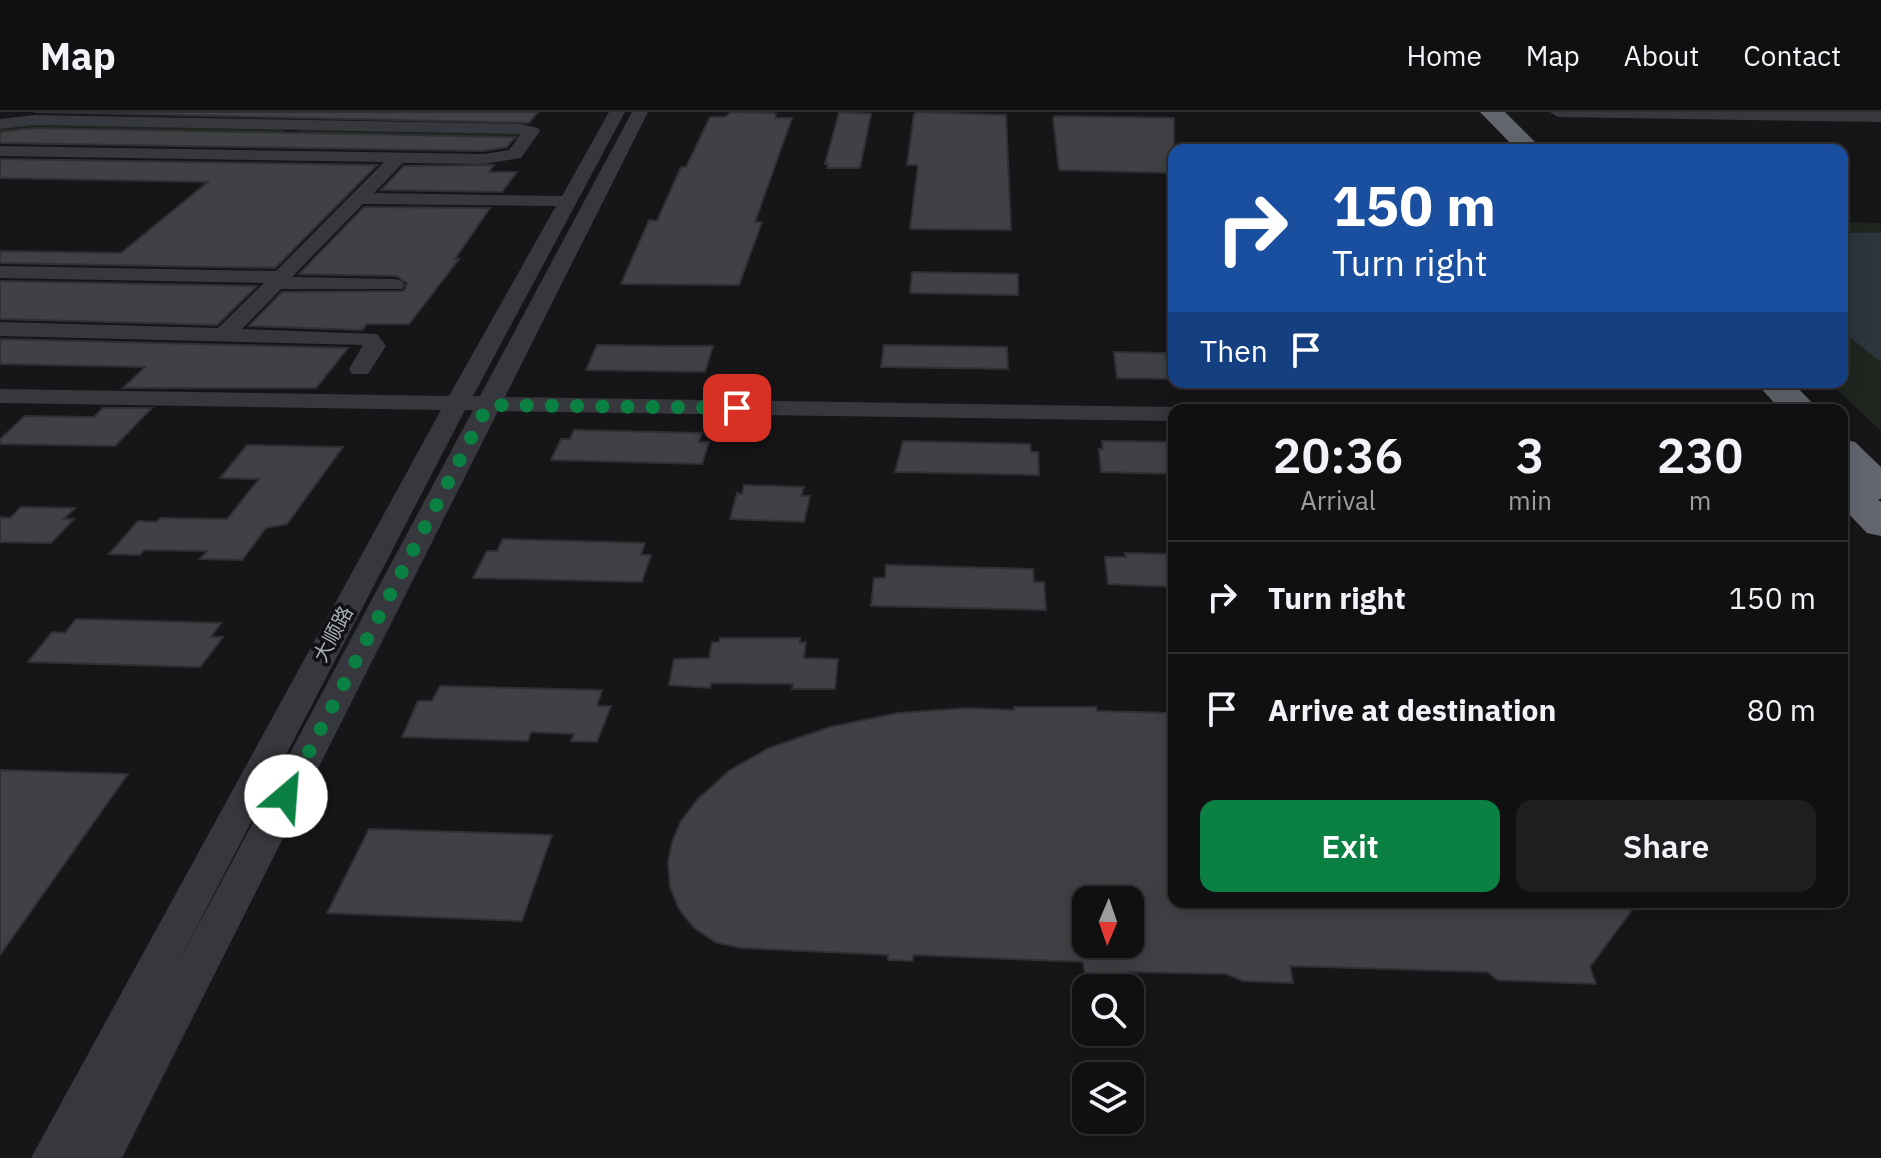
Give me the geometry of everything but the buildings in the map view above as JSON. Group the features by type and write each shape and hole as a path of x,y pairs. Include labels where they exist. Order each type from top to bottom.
{"highway":[{"path":"1465,112 1497,144"},
{"path":"1492,112 1525,144"},
{"path":"1744,388 1761,404"},
{"path":"1778,388 1795,404"},
{"path":"1848,456 1881,488"},
{"path":"1848,491 1881,524"}],"street":[{"path":"262,155 314,112"},
{"name":"大顺路","path":"53,1158 456,405 617,112"},
{"name":"大顺路","path":"98,1158 640,112"},
{"path":"1558,112 1881,117"},
{"path":"0,124 50,120 532,131 520,150 508,157 0,151"},
{"path":"225,334 398,158"},
{"path":"358,198 559,201"},
{"path":"0,272 395,285"},
{"path":"0,329 369,339 375,346 360,369"},
{"path":"0,396 1168,414"}],"shaded area":[{"path":"19,123 289,127 266,146 0,132 0,128"},
{"path":"301,128 524,132 517,140 292,136"},
{"path":"1848,222 1881,223 1881,431 1835,388 1848,388"},
{"path":"1848,233 1881,233 1881,362 1848,336"}],"route":[{"path":"286,796 488,405 737,408"}]}
